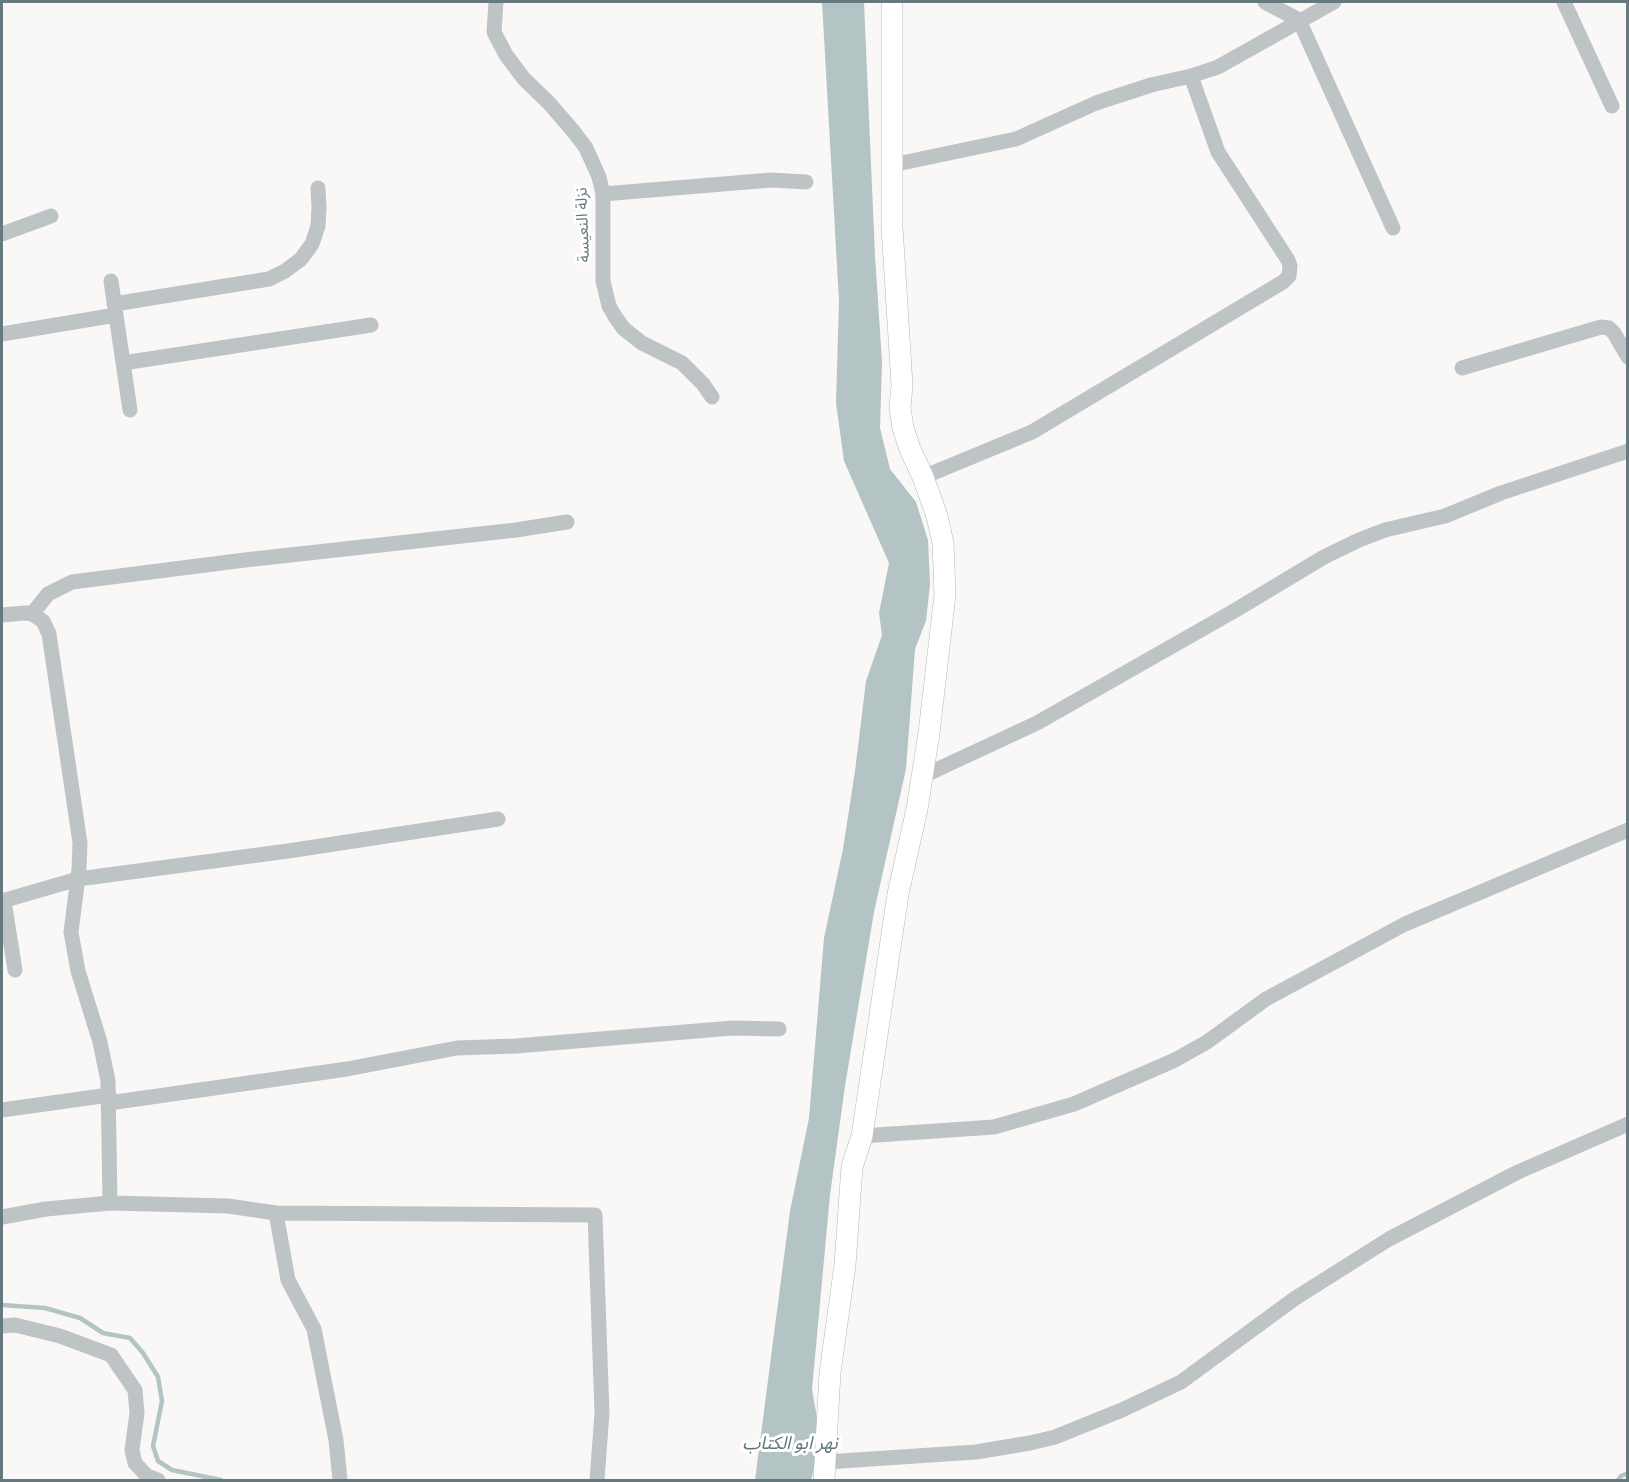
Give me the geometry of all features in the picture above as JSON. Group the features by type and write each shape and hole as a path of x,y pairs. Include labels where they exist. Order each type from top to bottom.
{"street":[{"name":"نزلة النعيسة","path":"496,2 493,25 496,38 514,68 562,117 586,148 599,177 603,194 603,281 613,312 624,329 633,337 682,363 703,384 712,397"},
{"path":"892,2 891,226 902,385 900,408 903,428 937,516 943,543 945,595 929,733 917,809 898,894 862,1136 852,1167 845,1265 830,1373 825,1471 1030,1443 1055,1437 1155,1396 1181,1382 1294,1299 1389,1239 1518,1172 1628,1124"},
{"path":"1265,2 1299,20 1393,228"},
{"path":"892,165 1016,139 1096,103 1150,85 1218,67 1334,2"},
{"path":"1564,2 1612,106"},
{"path":"923,477 1032,432 1283,282 1289,276 1288,260 1218,152 1191,76"},
{"path":"603,194 771,180 806,182"},
{"path":"2,334 269,279 301,259 312,244 319,217 318,188"},
{"path":"2,234 51,216"},
{"path":"111,281 130,410"},
{"path":"123,363 372,325"},
{"path":"1462,368 1601,327 1609,328 1614,333 1628,357"},
{"path":"921,777 1037,723 1324,557 1359,540 1385,530 1445,516 1501,493 1628,451"},
{"path":"32,614 48,594 72,582 516,530 567,522"},
{"path":"2,615 32,614 43,621 49,633 78,830 78,879 71,932 78,971 100,1042 109,1099 110,1203"},
{"path":"15,970 3,901 78,879 498,819"},
{"path":"862,1136 994,1127 1074,1104 1175,1060 1207,1042 1266,999 1405,924 1628,830"},
{"path":"2,1110 347,1069 457,1048 516,1046 733,1028 779,1029"},
{"path":"2,1217 46,1209 110,1203 228,1206 276,1213 595,1215 602,1413 597,1480"},
{"path":"276,1213 288,1280 310,1318 319,1347 336,1440 340,1480"},
{"path":"2,1326 15,1325 60,1336 111,1355 135,1390 136,1413 132,1450 135,1463 147,1476 158,1480"}],"water":[{"name":"نهر ابو الكتاب","path":"822,2 864,2 882,362 880,428 890,469 916,502 928,540 930,584 926,621 915,649 906,769 874,912 845,1086 830,1195 812,1389 821,1442 811,1480 755,1480 790,1211 809,1118 824,938 843,849 866,681 882,635 879,613 889,563 844,461 836,403 839,301"}],"waterway":[{"path":"2,1305 45,1308 80,1318 103,1333 130,1338 143,1353 158,1377 162,1401 153,1446 158,1461 172,1470 221,1480"},
{"path":"1618,1480 1628,1473"}]}
